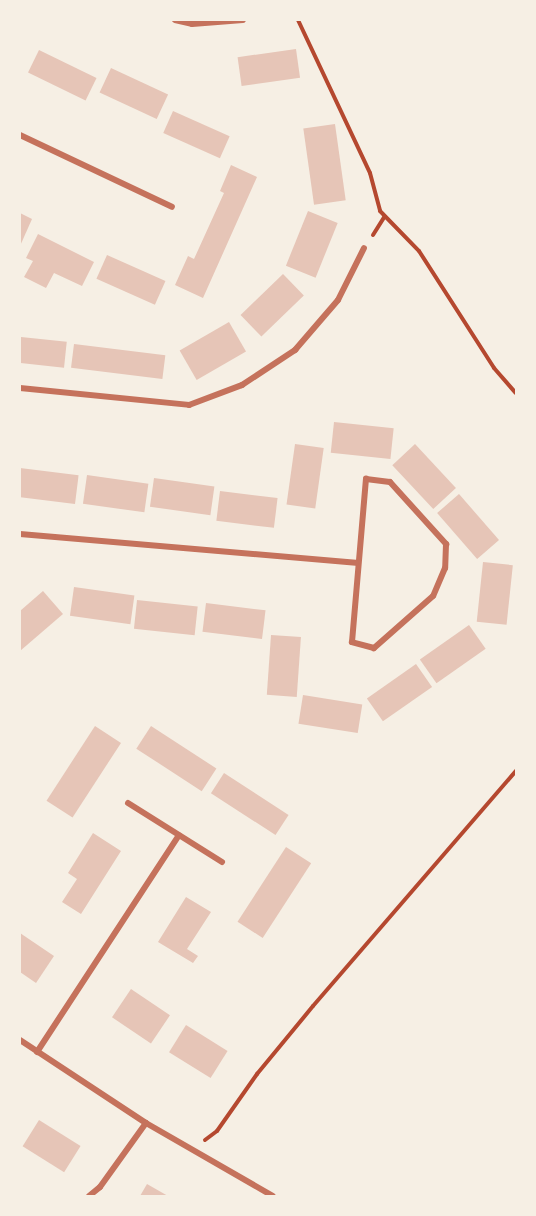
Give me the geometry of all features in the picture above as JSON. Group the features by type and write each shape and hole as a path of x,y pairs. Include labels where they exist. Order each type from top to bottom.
{"street":[{"path":"175,20 192,24 243,20"},
{"path":"20,135 172,207"},
{"path":"20,388 189,405 242,385 295,350 338,300 364,248"},
{"path":"366,479 390,482 446,544 445,568 433,596 374,648 352,642 356,563 366,479"},
{"path":"20,534 356,563"},
{"path":"128,803 222,862"},
{"path":"37,1052 179,834"},
{"path":"20,1040 146,1123 273,1197"},
{"path":"89,1197 100,1187 146,1123"}],"path":[{"path":"298,20 370,173 380,211 418,251 494,368 516,393"},
{"path":"364,248 385,216"},
{"path":"192,1150 217,1131 257,1074 516,771"}],"building":[{"path":"296,49 300,78 242,86 238,57"},
{"path":"39,50 97,78 86,101 28,72"},
{"path":"111,68 168,95 157,119 100,92"},
{"path":"173,111 230,136 220,158 163,133"},
{"path":"335,124 346,200 314,205 303,128"},
{"path":"231,165 257,177 203,298 175,285 188,256 194,259 224,193 220,191"},
{"path":"308,211 338,223 316,278 286,266"},
{"path":"20,213 32,219 20,246"},
{"path":"38,234 94,262 82,286 54,273 46,288 24,277 33,261 26,258"},
{"path":"107,255 165,281 155,305 96,279"},
{"path":"283,274 304,296 261,337 241,315"},
{"path":"229,322 246,351 197,380 180,350"},
{"path":"21,337 67,342 64,368 20,363"},
{"path":"74,344 165,355 162,379 71,368"},
{"path":"334,422 394,428 390,459 331,453"},
{"path":"295,444 324,448 315,508 287,504"},
{"path":"415,444 456,488 433,509 392,465"},
{"path":"20,468 79,475 75,504 20,497"},
{"path":"87,475 148,484 144,512 83,504"},
{"path":"154,478 214,486 210,515 150,507"},
{"path":"220,491 278,498 274,528 216,521"},
{"path":"459,494 499,540 477,559 437,513"},
{"path":"483,562 513,565 507,625 477,622"},
{"path":"74,587 134,595 130,624 70,616"},
{"path":"43,591 63,614 20,651 20,611"},
{"path":"137,600 198,606 195,635 134,629"},
{"path":"206,603 266,610 262,639 202,632"},
{"path":"469,625 486,649 436,683 420,659"},
{"path":"271,635 301,637 297,697 267,695"},
{"path":"416,664 432,687 383,721 367,698"},
{"path":"303,695 362,704 358,733 298,724"},
{"path":"95,726 121,743 73,818 47,801"},
{"path":"151,726 216,768 202,791 136,749"},
{"path":"224,773 289,815 276,835 211,793"},
{"path":"93,833 121,851 81,914 62,902 77,879 68,873"},
{"path":"286,847 311,863 263,938 238,922"},
{"path":"186,897 211,912 187,949 198,956 193,963 158,942"},
{"path":"20,933 54,956 36,983 20,972"},
{"path":"131,989 170,1015 151,1043 112,1017"},
{"path":"186,1025 228,1051 211,1078 169,1052"},
{"path":"39,1120 81,1146 64,1172 23,1146"},
{"path":"147,1184 168,1196 140,1196"}]}
